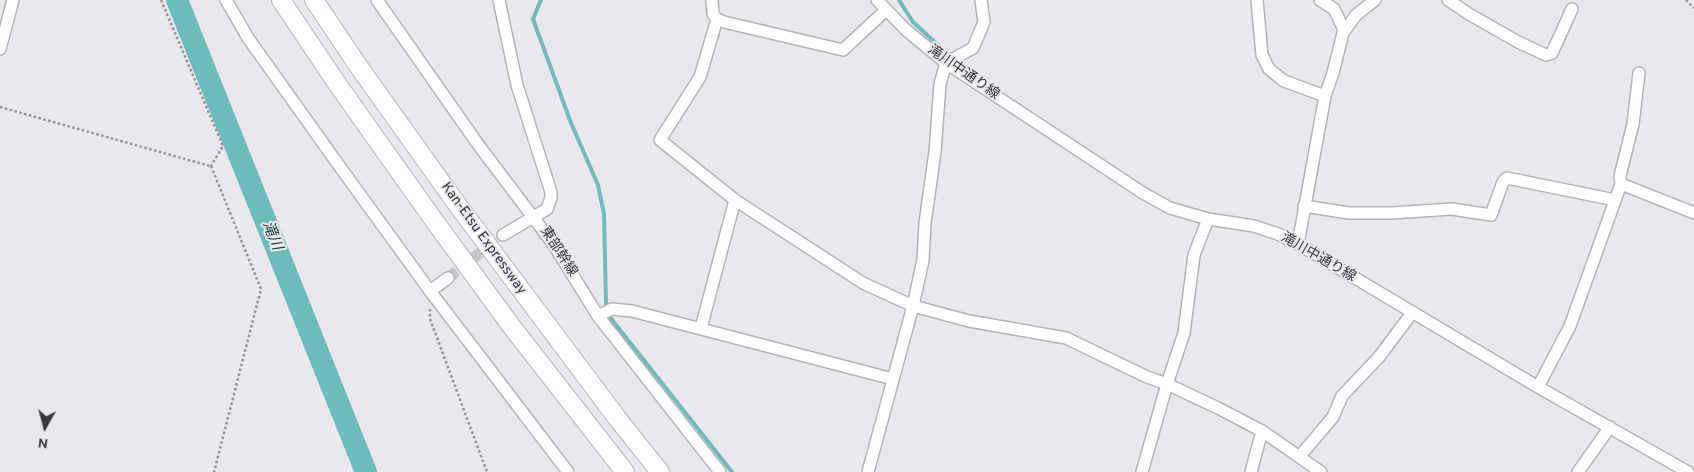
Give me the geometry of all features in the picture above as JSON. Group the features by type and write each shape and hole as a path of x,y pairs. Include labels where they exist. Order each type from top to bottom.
{"highway":[{"name":"Kan-Etsu Expressway","path":"281,0 338,85 433,219 512,327 624,472"},
{"name":"Kan-Etsu Expressway","path":"314,0 464,215 660,472"}],"street":[{"path":"0,48 13,0"},
{"path":"226,0 248,38 430,290 568,472"},
{"path":"377,0 467,128 534,217 503,235"},
{"name":"東部幹線","path":"499,0 517,85 551,192 547,208 534,217 720,472"},
{"path":"712,0 713,14 717,19 724,22 844,50 886,10"},
{"name":"滝川中通り線","path":"877,0 906,30 946,63 1143,193 1170,208 1208,219 1254,226 1278,234 1298,244 1538,387 1688,472"},
{"path":"868,472 913,306 923,260 925,223 935,152 940,84 946,63 973,48 984,22 981,0"},
{"path":"1257,0 1262,55 1269,69 1284,81 1325,96"},
{"path":"1320,0 1334,10 1344,30"},
{"path":"1298,244 1325,96 1344,30 1356,15 1375,0"},
{"path":"1448,0 1477,19 1546,55 1552,53 1572,9"},
{"path":"717,19 700,78 660,140 735,200 863,283 913,306 969,321 1066,338 1147,377 1167,384 1218,408 1262,431 1321,472"},
{"path":"1538,387 1570,326 1621,184 1620,176 1633,124 1639,73"},
{"path":"1304,206 1349,213 1391,213 1452,209 1491,215 1503,182 1507,178 1615,200"},
{"path":"1621,184 1694,213"},
{"path":"700,328 735,200"},
{"path":"1142,472 1167,384 1184,333 1194,255 1208,219"},
{"path":"430,290 448,278"},
{"path":"604,312 632,311 894,379"},
{"path":"1300,456 1333,417 1342,396 1379,357 1412,313"},
{"path":"1578,472 1610,427"},
{"path":"1251,472 1262,431"}],"path":[{"path":"161,0 222,146 211,166"},
{"path":"1686,0 1694,8"},
{"path":"0,107 211,166"},
{"path":"211,166 261,289 214,472"},
{"path":"430,290 430,319 488,472"}],"waterway":[{"name":"滝川","path":"177,0 366,472"},
{"path":"541,0 533,19 571,123 598,185 604,214 606,303 609,316 732,472"},
{"path":"899,0 913,22 949,55"}],"tunnel":[{"path":"448,278 503,235"}]}
